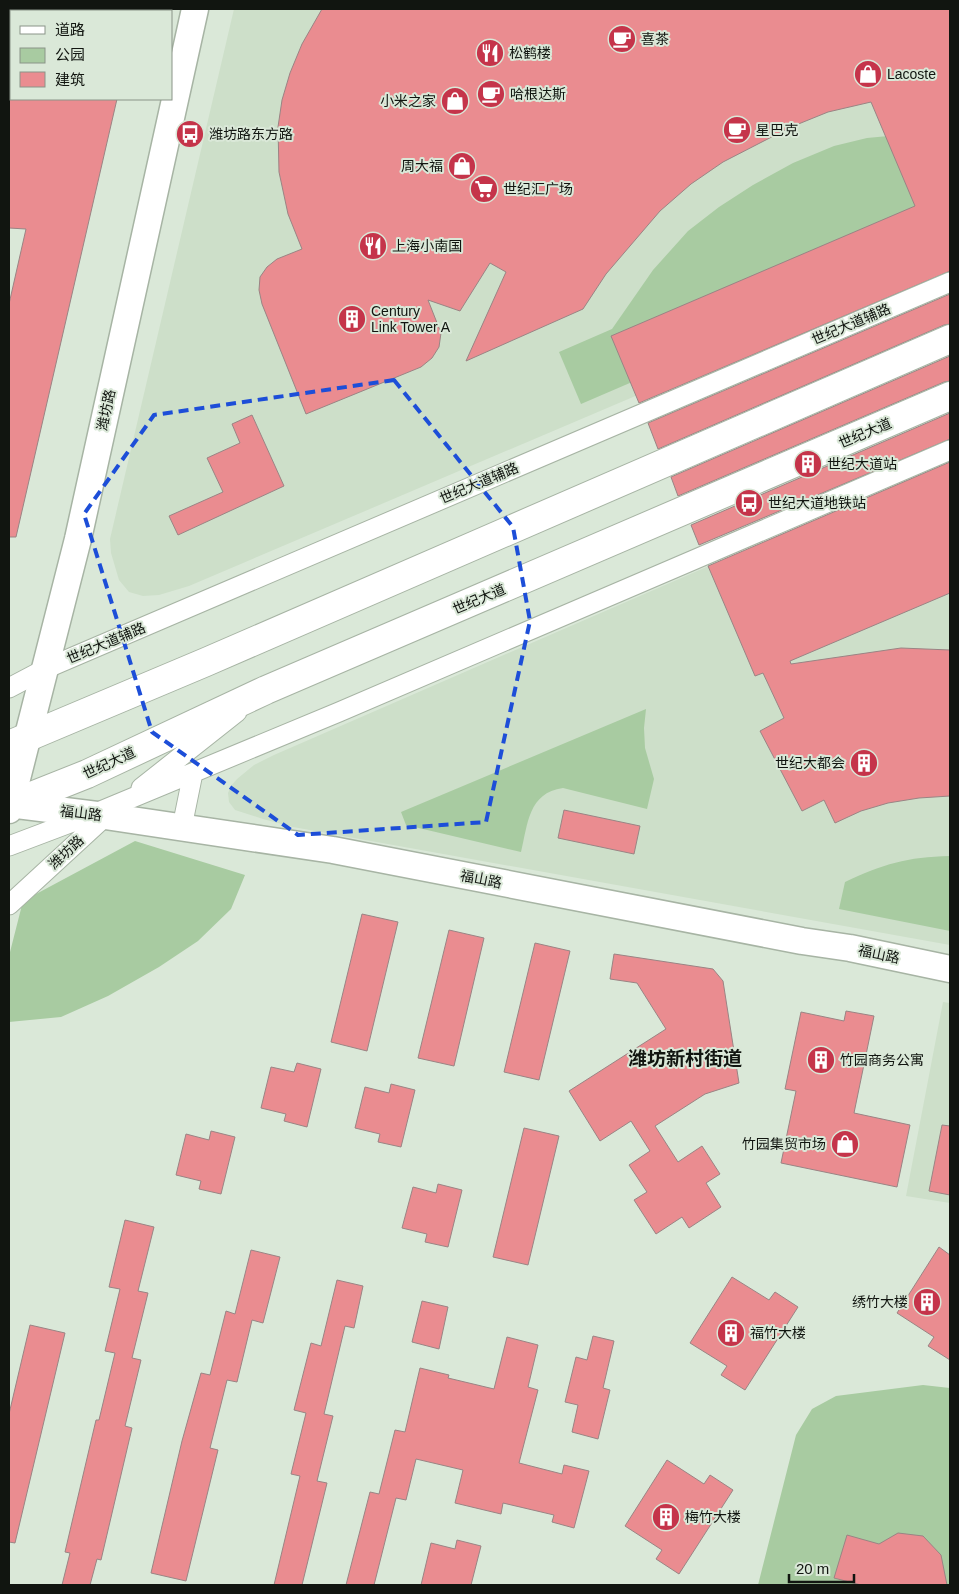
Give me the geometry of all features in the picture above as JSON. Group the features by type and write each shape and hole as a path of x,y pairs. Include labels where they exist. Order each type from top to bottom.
{"main road":[{"path":"18,741 206,662 950,339"},
{"name":"世纪大道","path":"9,805 87,774 266,690 950,396"}],"street":[{"name":"潍坊路","path":"9,805 18,741 45,669 80,530 195,9"},
{"name":"世纪大道辅路","path":"9,688 45,669 950,282"},
{"path":"9,846 106,811 950,450"},
{"name":"潍坊路","path":"9,905 106,811 266,690"},
{"path":"182,827 193,773"},
{"name":"福山路","path":"9,805 106,811 182,827 333,850 950,969"}],"highlighted area":[{"path":"394,380 513,527 530,621 486,822 298,835 152,732 84,514 154,415"}],"shaded area":[{"path":"234,9 950,9 950,262 189,586 159,595 143,596 129,592 119,580 111,553 110,539"},
{"path":"950,461 950,945 293,827 235,810 229,802 228,793 237,779 254,765 274,755"},
{"path":"943,1002 950,1003 950,1203 906,1196"}],"green space":[{"path":"899,135 916,166 950,142 950,245 581,404 559,352 612,329 653,270 688,231 719,207 753,185 793,163 834,146 867,138"},
{"path":"646,709 644,728 645,748 654,779 647,809 563,788 551,791 536,803 532,811 521,852 406,825 401,812"},
{"path":"135,841 245,875 231,909 198,941 159,967 108,996 61,1017 9,1022 9,956 23,901"},
{"path":"950,856 950,931 839,909 845,882 871,870 908,860"},
{"path":"923,1385 950,1388 950,1585 758,1585 796,1435 812,1409 836,1396"}],"building":[{"name":"世纪汇广场","path":"322,9 950,9 950,271 639,403 611,336 915,206 871,102 828,112 791,127 723,162 691,184 660,211 606,274 583,309 466,361 506,272 490,263 460,311 428,300 441,333 439,347 432,358 421,367 306,414 262,304 259,290 260,277 267,267 277,259 302,249 288,214 279,172 278,127 282,100 290,73 302,44"},
{"path":"9,99 117,100 16,537 9,537 9,304 26,229 9,228"},
{"path":"950,294 950,324 658,449 648,423"},
{"path":"950,356 950,381 678,496 671,477"},
{"path":"950,413 950,439 699,545 691,525"},
{"path":"252,415 284,486 178,535 169,516 223,492 207,458 240,443 232,424"},
{"path":"950,462 950,593 790,661 791,664 901,648 950,650 950,796 888,803 861,811 835,823 824,800 802,811 760,731 784,718 763,673 755,676 708,566"},
{"path":"564,810 640,826 634,854 558,838"},
{"path":"362,914 398,922 367,1051 331,1042"},
{"path":"449,930 484,938 454,1066 418,1058"},
{"path":"535,943 570,951 539,1080 504,1072"},
{"path":"614,954 713,969 723,981 739,1083 705,1094 655,1126 678,1162 702,1146 720,1174 706,1183 721,1207 689,1228 682,1217 656,1234 634,1200 647,1192 629,1165 650,1151 631,1121 600,1141 569,1091 666,1029 637,983 610,979"},
{"path":"846,1011 874,1016 854,1113 910,1125 897,1187 781,1163 796,1091 785,1089 801,1012 844,1021"},
{"path":"297,1063 321,1069 307,1127 284,1121 286,1114 261,1108 271,1067 294,1072"},
{"path":"391,1084 415,1090 401,1147 378,1142 380,1134 355,1128 365,1087 389,1093"},
{"path":"942,1125 950,1126 950,1195 929,1191"},
{"path":"524,1128 559,1136 528,1265 493,1257"},
{"path":"211,1131 235,1137 221,1194 199,1189 201,1181 176,1175 186,1134 209,1140"},
{"path":"438,1184 462,1190 448,1247 425,1242 427,1234 402,1228 413,1187 436,1193"},
{"path":"125,1220 154,1227 138,1291 148,1293 132,1358 141,1360 125,1426 132,1428 101,1560 97,1559 90,1585 62,1585 70,1553 65,1552 96,1420 99,1420 115,1353 105,1351 120,1289 109,1287"},
{"name":"绣竹大楼","path":"939,1247 950,1255 950,1360 928,1346 934,1337 897,1313"},
{"path":"251,1250 280,1257 263,1323 252,1320 237,1382 227,1380 210,1448 218,1450 186,1581 151,1573 182,1441 201,1373 210,1375 226,1311 235,1314"},
{"name":"福竹大楼","path":"732,1277 769,1300 775,1292 798,1307 745,1390 721,1375 727,1366 690,1343"},
{"path":"337,1280 363,1286 354,1328 345,1326 324,1414 333,1416 317,1481 327,1483 302,1585 274,1585 300,1476 291,1474 306,1413 294,1410 311,1343 321,1346"},
{"path":"422,1301 448,1307 439,1349 412,1342"},
{"path":"30,1325 65,1333 15,1543 9,1542 9,1414"},
{"path":"593,1336 614,1341 603,1388 610,1390 598,1439 572,1432 578,1405 565,1402 576,1357 587,1360"},
{"path":"507,1337 538,1345 528,1387 538,1390 519,1463 562,1474 564,1465 589,1471 574,1528 552,1522 554,1515 503,1503 501,1514 455,1503 463,1470 416,1459 406,1500 396,1498 374,1585 346,1585 370,1492 379,1494 395,1430 405,1432 420,1368 449,1375 448,1378 494,1389"},
{"name":"梅竹大楼","path":"667,1460 704,1484 710,1475 733,1490 679,1574 656,1559 662,1550 625,1526"},
{"path":"898,1533 923,1536 941,1555 947,1585 861,1585 834,1578 847,1535 879,1544"},
{"path":"457,1540 481,1546 471,1585 421,1585 431,1543 455,1549"}],"place":[{"name":"喜茶","path":"622,39"},
{"name":"松鹤楼","path":"490,53"},
{"name":"Lacoste","path":"868,74"},
{"name":"哈根达斯","path":"491,94"},
{"name":"小米之家","path":"455,101"},
{"name":"星巴克","path":"737,130"},
{"name":"潍坊路东方路","path":"190,134"},
{"name":"周大福","path":"462,166"},
{"name":"世纪汇广场","path":"484,189"},
{"name":"上海小南国","path":"373,246"},
{"name":"Century Link Tower A","path":"352,319"},
{"name":"世纪大道站","path":"808,464"},
{"name":"世纪大道地铁站","path":"749,503"},
{"name":"世纪大都会","path":"864,763"},
{"name":"竹园商务公寓","path":"821,1060"},
{"name":"竹园集贸市场","path":"845,1144"},
{"name":"绣竹大楼","path":"927,1302"},
{"name":"福竹大楼","path":"731,1333"},
{"name":"梅竹大楼","path":"666,1517"}],"district":[{"name":"潍坊新村街道","path":"685,1058"}]}
